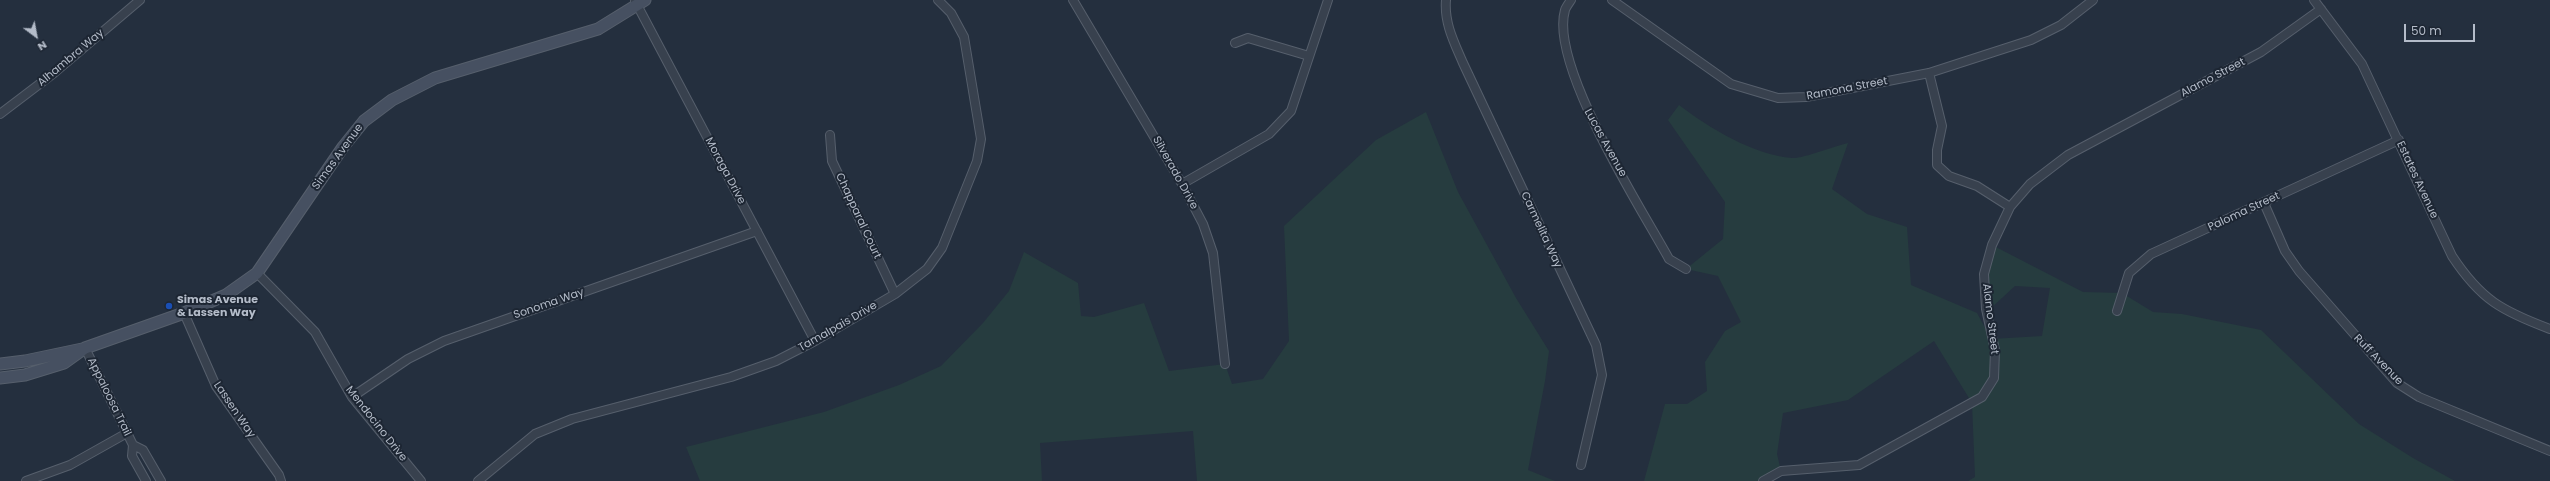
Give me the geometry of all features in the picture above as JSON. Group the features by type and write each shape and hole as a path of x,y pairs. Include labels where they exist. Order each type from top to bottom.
{"street":[{"name":"Alhambra Way","path":"0,114 54,74 140,0"},
{"name":"Tamalpais Drive","path":"478,481 535,434 572,419 731,377 776,361 815,341 895,294 927,269 942,248 977,161 981,139 964,37 951,13 938,0"},
{"name":"Silverado Drive","path":"1073,0 1182,184 1203,224 1213,253 1225,364"},
{"path":"1182,184 1269,134 1291,111 1328,0"},
{"name":"Carmelita Way","path":"1446,0 1445,13 1450,32 1463,63 1596,346 1602,376 1581,464"},
{"name":"Lucas Avenue","path":"1572,0 1565,10 1564,33 1568,56 1584,106 1668,259 1686,269"},
{"name":"Ramona Street","path":"1612,0 1731,84 1778,98 1806,97 1929,73 2032,40 2061,25 2093,0"},
{"name":"Estates Avenue","path":"2314,0 2362,64 2452,256 2470,281 2490,301 2502,309 2550,329"},
{"name":"Moraga Drive","path":"639,1 815,341"},
{"name":"Simas Avenue","path":"0,364 85,348 184,312 226,294 257,273 343,147 364,121 392,100 435,78 598,29 639,1"},
{"name":"Alamo Street","path":"1763,481 1781,471 1859,465 1982,397 1994,378 1995,350 1986,309 1984,274 1992,244 2010,206 2030,184 2068,155 2261,52 2321,9"},
{"path":"1235,43 1248,38 1309,56"},
{"path":"1929,73 1942,126 1937,150 1937,165 1950,176 1977,186 2010,206"},
{"name":"Chapparal Court","path":"830,135 832,161 895,294"},
{"name":"Paloma Street","path":"2117,311 2129,272 2151,254 2398,140"},
{"name":"Ruff Avenue","path":"2264,203 2285,251 2299,271 2397,383 2419,397 2550,451"},
{"name":"Sonoma Way","path":"352,397 408,359 444,341 757,231"},
{"name":"Mendocino Drive","path":"257,273 315,332 352,397 421,481"},
{"name":"Lassen Way","path":"184,312 216,386 279,475 281,481"},
{"name":"Simas Avenue","path":"0,378 25,375 64,363 85,348"},
{"name":"Appaloosa Trail","path":"85,348 133,445 132,456 146,481"},
{"path":"26,481 70,465 127,433"},
{"name":"Appaloosa Trail","path":"133,445 143,450 160,481"}],"green space":[{"path":"1679,105 1704,123 1732,139 1747,146 1777,156 1797,158 1848,143 1832,189 1867,214 1907,227 1911,285 1977,313 1991,339 2042,336 2050,288 2015,286 1990,309 1984,274 1992,245 2083,292 2122,293 2153,312 2182,314 2261,330 2359,424 2413,458 2455,481 1968,481 1975,477 1972,403 1934,341 1848,400 1783,413 1777,454 1781,471 1763,481 1644,481 1665,404 1687,404 1707,391 1705,362 1725,331 1741,322 1718,276 1686,269 1723,239 1725,202 1668,120"},
{"path":"1426,112 1458,192 1516,298 1549,351 1545,381 1528,470 1555,481 1197,481 1193,431 1040,443 1042,481 700,481 686,447 824,412 899,385 941,366 983,323 1009,291 1024,252 1078,283 1081,316 1094,317 1144,303 1169,371 1225,364 1232,384 1263,379 1289,341 1284,226 1376,140"}],"place":[{"name":"Simas Avenue & Lassen Way","path":"169,306"}]}
